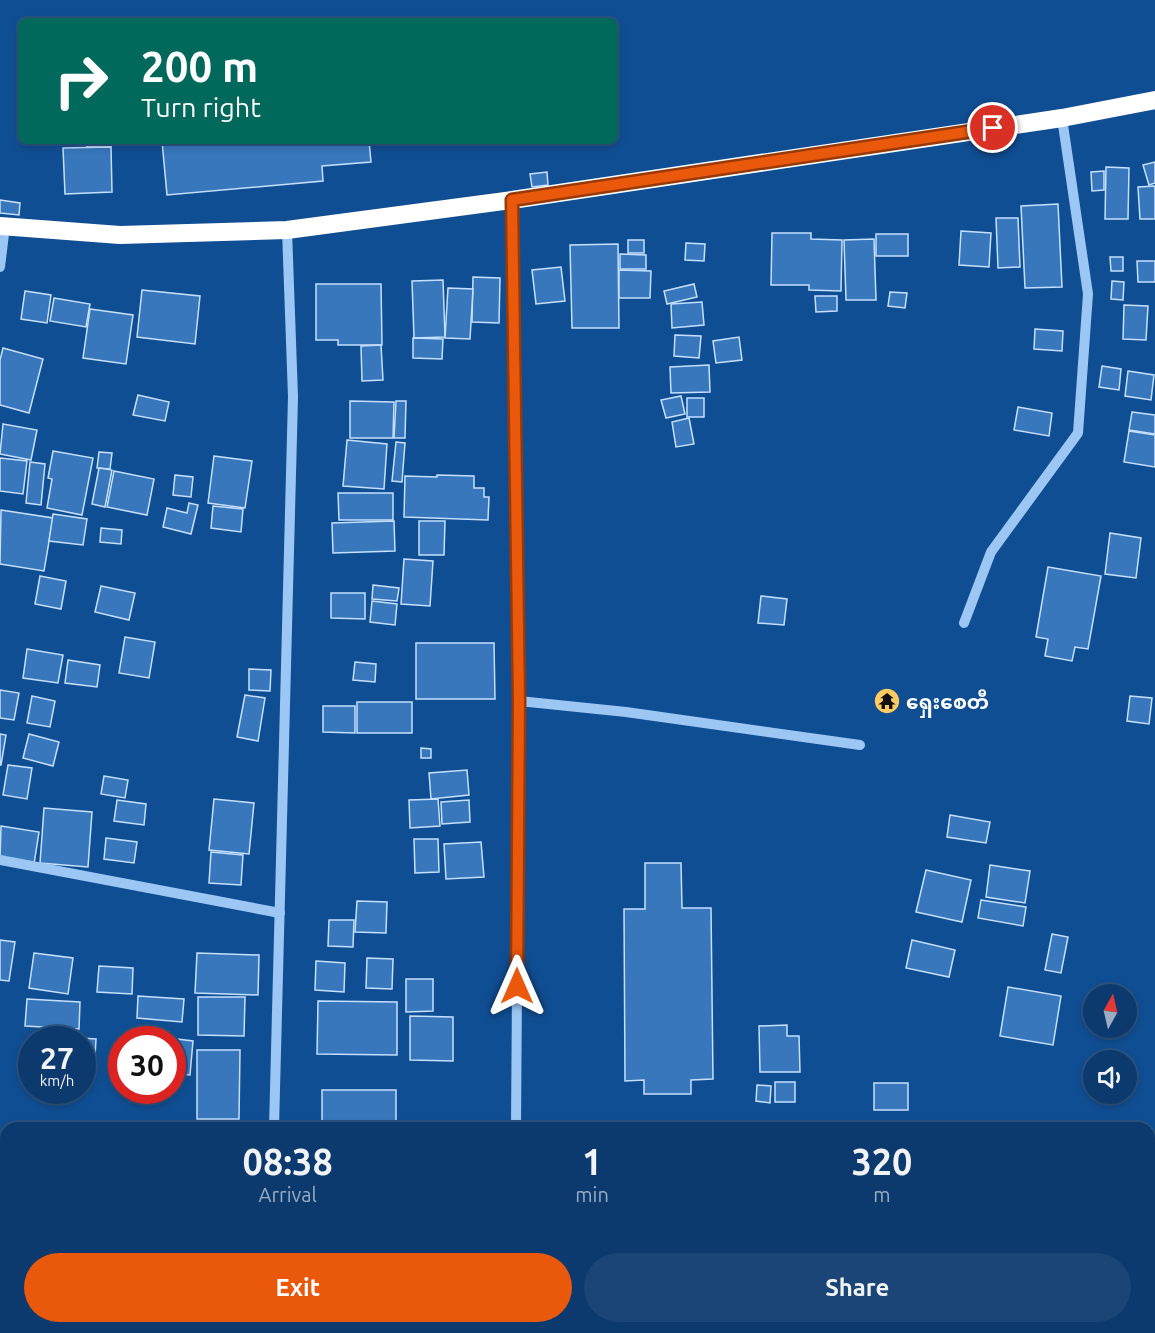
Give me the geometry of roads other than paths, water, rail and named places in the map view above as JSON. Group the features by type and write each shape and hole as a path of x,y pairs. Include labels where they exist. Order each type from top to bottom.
{"highway":[{"path":"2,226 120,235 287,230 512,200 1062,117 1155,99"}],"street":[{"path":"964,623 991,552 1078,433 1088,294 1062,117"},
{"path":"512,200 519,701 516,1122"},
{"path":"0,267 2,226"},
{"path":"274,1122 293,396 287,230"},
{"path":"519,701 626,712 860,745"},
{"path":"0,861 280,913"}],"place":[{"name":"ရှေးစေတီ","path":"887,701"}]}
